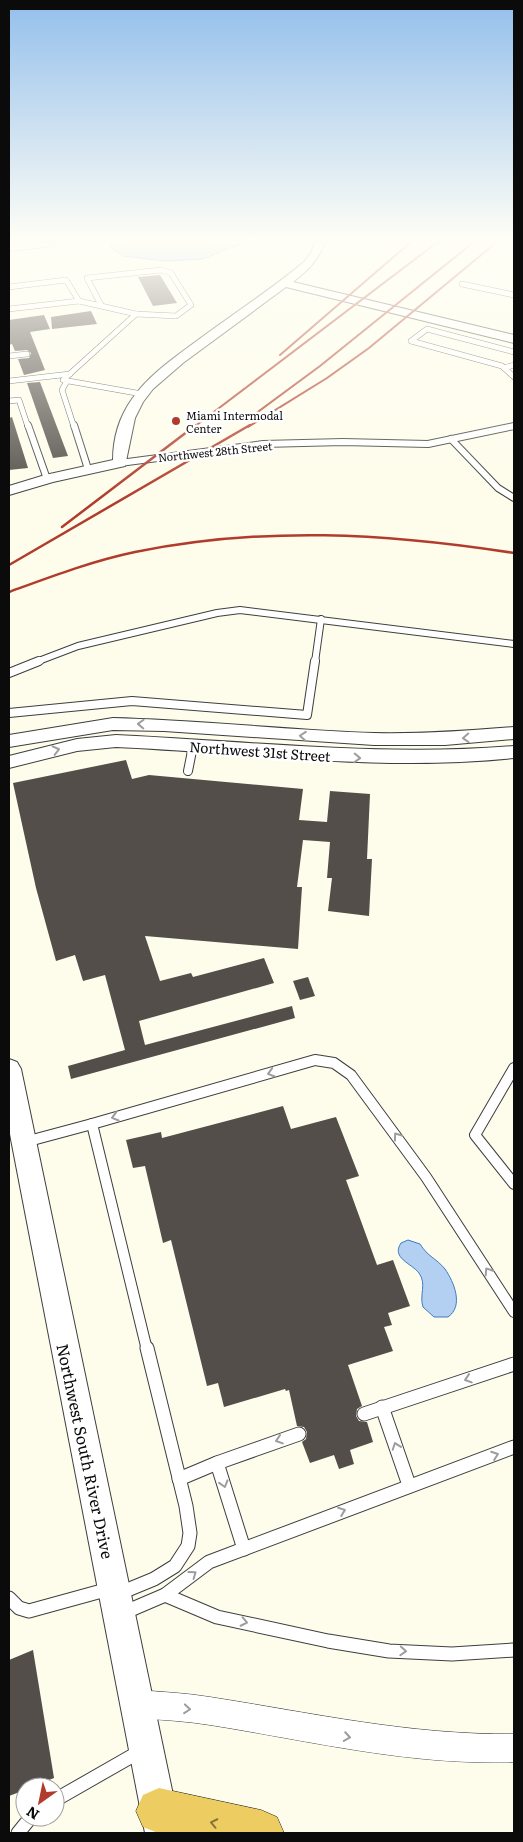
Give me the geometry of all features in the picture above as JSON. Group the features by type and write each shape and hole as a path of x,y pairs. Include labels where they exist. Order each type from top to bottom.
{"highway":[{"path":"162,1822 261,1833"}],"street":[{"path":"120,462 121,442 125,429 134,406 142,394 166,370 224,327"},
{"path":"465,327 514,339"},
{"name":"Northwest 28th Street","path":"9,490 120,462"},
{"name":"Northwest 31st Street","path":"9,742 113,724 196,727 374,739 445,739 514,733"},
{"path":"192,746 196,727"},
{"name":"Northwest 31st Street","path":"9,762 96,742 136,742 378,758 460,757 514,752"},
{"name":"Northwest South River Drive","path":"9,1069 162,1822"},
{"path":"138,1704 216,1712 334,1735 408,1746 514,1748"}],"lane":[{"path":"122,327 63,380 142,394"},
{"path":"514,352 427,329 411,341 504,368 514,377"},
{"path":"9,356 27,354"},
{"path":"504,368 514,366"},
{"path":"9,381 71,374"},
{"path":"67,381 62,390 88,469"},
{"path":"9,401 18,400 47,479"},
{"name":"Northwest 28th Street","path":"120,462 263,444 344,442 425,444 514,426"},
{"path":"451,439 498,488 514,498"},
{"path":"9,673 78,646 217,613 240,610 514,644"},
{"path":"9,713 132,701 306,715 321,620"},
{"path":"188,771 192,746"},
{"path":"23,1142 315,1060 334,1063 351,1074 390,1125 426,1176 514,1312"},
{"path":"514,1068 475,1135 514,1184"},
{"path":"92,1124 179,1479 190,1536 182,1555 168,1573 117,1599"},
{"path":"364,1414 514,1364"},
{"path":"382,1407 409,1485"},
{"path":"179,1479 217,1463 299,1434"},
{"path":"165,1595 209,1562 409,1485 514,1448"},
{"path":"217,1463 244,1549"},
{"path":"9,1598 19,1608 29,1611 117,1599 165,1595 217,1616 328,1641 381,1649 452,1654 514,1650"},
{"path":"65,1794 147,1747"}],"water":[{"path":"408,1240 420,1244 426,1252 442,1265 448,1274 456,1294 456,1307 448,1317 434,1317 423,1307 421,1277 416,1269 403,1260 398,1253 401,1243"}],"building":[{"path":"9,327 49,327 50,329 30,332 45,370 24,375 18,359 29,358 31,353 27,350 15,351 12,344 9,345"},
{"path":"52,327 70,327 52,329"},
{"path":"40,382 68,456 53,458 27,383"},
{"path":"12,417 28,468 9,470 9,418"},
{"path":"126,760 132,779 149,775 303,789 299,820 327,822 330,791 370,794 367,859 372,859 369,916 328,911 332,878 327,878 330,842 303,840 297,887 302,887 298,949 145,936 160,981 191,973 193,977 264,958 274,983 139,1021 145,1045 292,1006 295,1018 71,1079 68,1066 125,1050 105,975 83,981 75,955 56,961 36,888 13,783"},
{"path":"308,977 315,996 300,1000 293,981"},
{"path":"283,1106 291,1129 336,1117 359,1176 346,1180 377,1265 393,1260 410,1306 388,1313 392,1325 384,1327 393,1351 348,1365 362,1406 357,1409 356,1416 359,1421 367,1422 373,1442 350,1450 354,1464 339,1469 334,1455 310,1463 302,1442 306,1439 307,1432 304,1427 297,1426 289,1390 286,1391 285,1389 224,1407 218,1383 207,1386 171,1240 163,1243 145,1166 133,1168 126,1140 161,1132 162,1138"},
{"path":"33,1650 54,1777 15,1777 15,1794 9,1796 9,1660"}],"railway":[{"path":"280,355 312,327"},
{"path":"194,427 326,327"},
{"path":"251,417 320,366 368,327"},
{"path":"248,427 327,378 394,327"},
{"path":"62,527 196,425"},
{"path":"9,565 250,425"},
{"path":"9,592 71,570 135,552 230,538 324,535 371,537 466,546 514,553"}],"place":[{"name":"Miami Intermodal Center","path":"176,421"}]}
